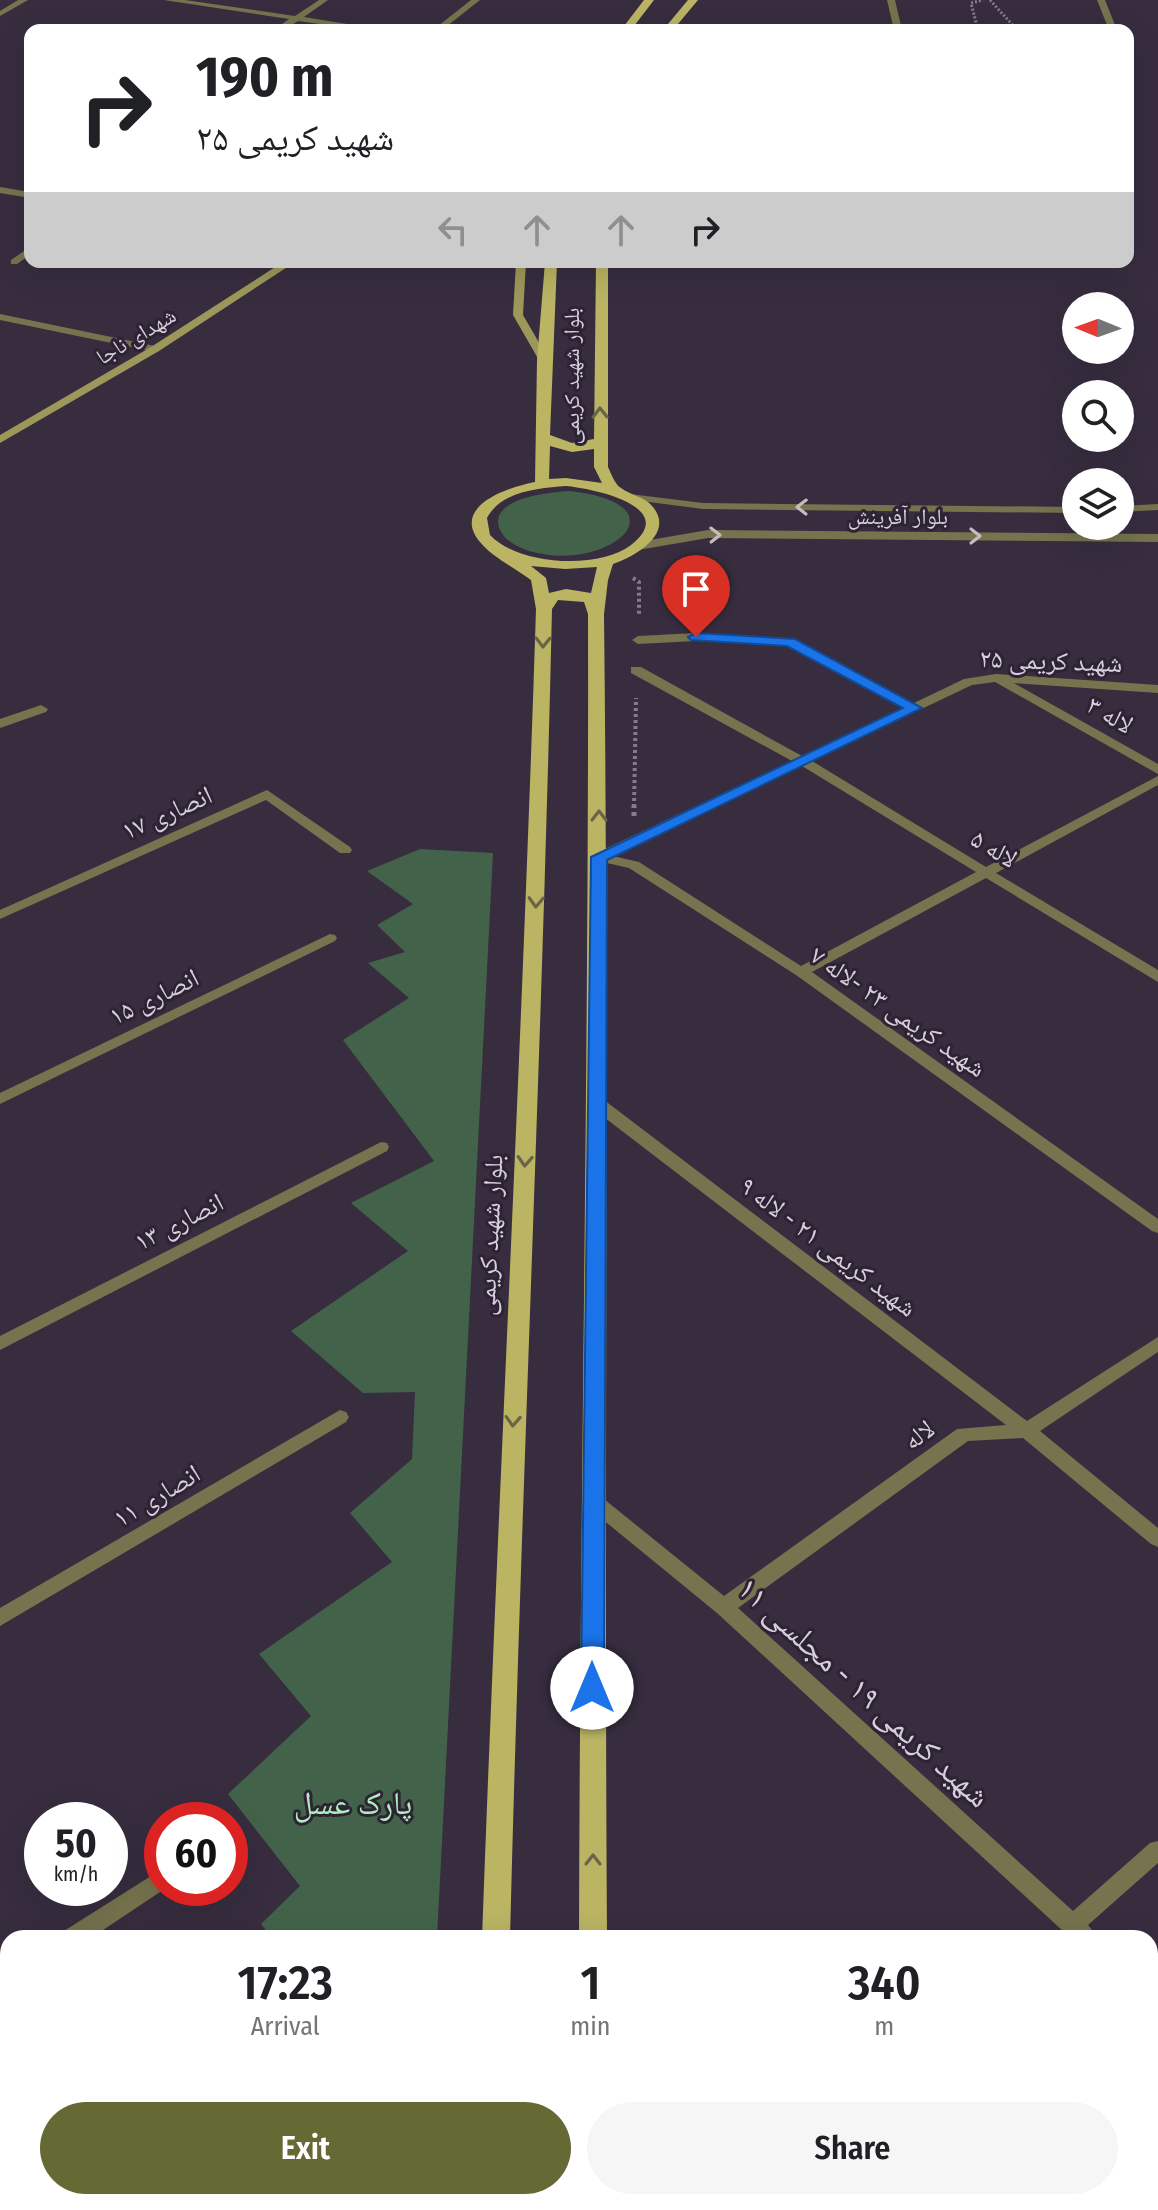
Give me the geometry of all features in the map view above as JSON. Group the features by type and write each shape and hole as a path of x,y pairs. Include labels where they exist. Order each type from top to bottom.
{"main road":[{"path":"631,24 649,0"},
{"path":"673,24 693,0"},
{"name":"شهدای ناجا","path":"1,439 155,349 281,268"},
{"path":"521,268 518,315 544,360"},
{"name":"بلوار شهید کریمی","path":"496,1930 510,1499 536,910 544,609 538,578 489,543 481,532 480,519 486,507 500,497 542,484 544,360 551,268"},
{"name":"بلوار شهید کریمی","path":"602,268 601,467 612,488"},
{"path":"543,437 568,448 591,447 601,441"},
{"path":"505,553 554,565 607,560 638,546 648,536 652,525 650,514 641,503 612,488 566,482 542,484"},
{"path":"593,1930 592,1500 599,857 596,614 600,580 607,560"},
{"path":"544,609 553,597 581,595 591,598 596,614"}],"street":[{"path":"0,14 24,0"},
{"path":"171,0 338,24"},
{"path":"287,24 324,0"},
{"path":"445,24 476,0"},
{"path":"891,0 897,24"},
{"path":"1101,0 1111,24"},
{"path":"0,190 24,192"},
{"path":"14,262 24,254"},
{"path":"0,317 155,349"},
{"name":"بلوار آفرینش","path":"630,497 703,506 1062,510"},
{"path":"1134,508 1158,507"},
{"name":"بلوار آفرینش","path":"638,546 708,534 1158,538"},
{"path":"638,640 696,637 790,642 914,708"},
{"name":"لاله ۵","path":"636,670 804,762 1158,977"},
{"name":"شهید کریمی ۲۵","path":"599,857 969,682 996,678 1158,689"},
{"name":"لاله ۳","path":"996,678 1158,770"},
{"path":"0,724 41,709"},
{"path":"801,972 1158,780"},
{"name":"انصاری ۱۷","path":"0,915 267,794 345,850"},
{"name":"شهید کریمی ۲۳ -لاله ۷","path":"599,857 634,865 801,972 1158,1227"},
{"name":"انصاری ۱۵","path":"0,1099 330,938"},
{"name":"شهید کریمی ۲۱ - لاله ۹","path":"598,1104 1027,1431 1158,1539"},
{"name":"انصاری ۱۳","path":"0,1344 381,1147"},
{"path":"1027,1431 1158,1343"},
{"name":"انصاری ۱۱","path":"0,1618 340,1417"},
{"name":"لاله","path":"724,1607 964,1434 1027,1431"},
{"name":"شهید کریمی ۱۹ - مجلسی ۱۱","path":"592,1500 724,1607 1079,1930"},
{"path":"1081,1930 1158,1850"},
{"path":"84,1930 144,1891"}],"path":[{"path":"976,24 971,3 983,0"},
{"path":"990,0 1012,24"},
{"path":"607,560 639,582 638,640"},
{"path":"634,840 636,670"}],"green space":[{"path":"570,491 606,499 625,510 630,522 623,535 608,546 558,556 529,551 502,534 498,519 511,504 536,495"},
{"name":"پارک عسل","path":"420,849 493,853 437,1930 266,1930 261,1924 300,1886 248,1820 248,1802 234,1802 228,1794 311,1716 259,1654 392,1562 350,1513 412,1459 415,1392 363,1393 291,1331 408,1251 351,1203 434,1161 343,1040 409,998 368,963 405,952 377,925 413,904 367,871"}],"route":[{"path":"592,1688 599,857 914,708 790,642 696,637"}]}
